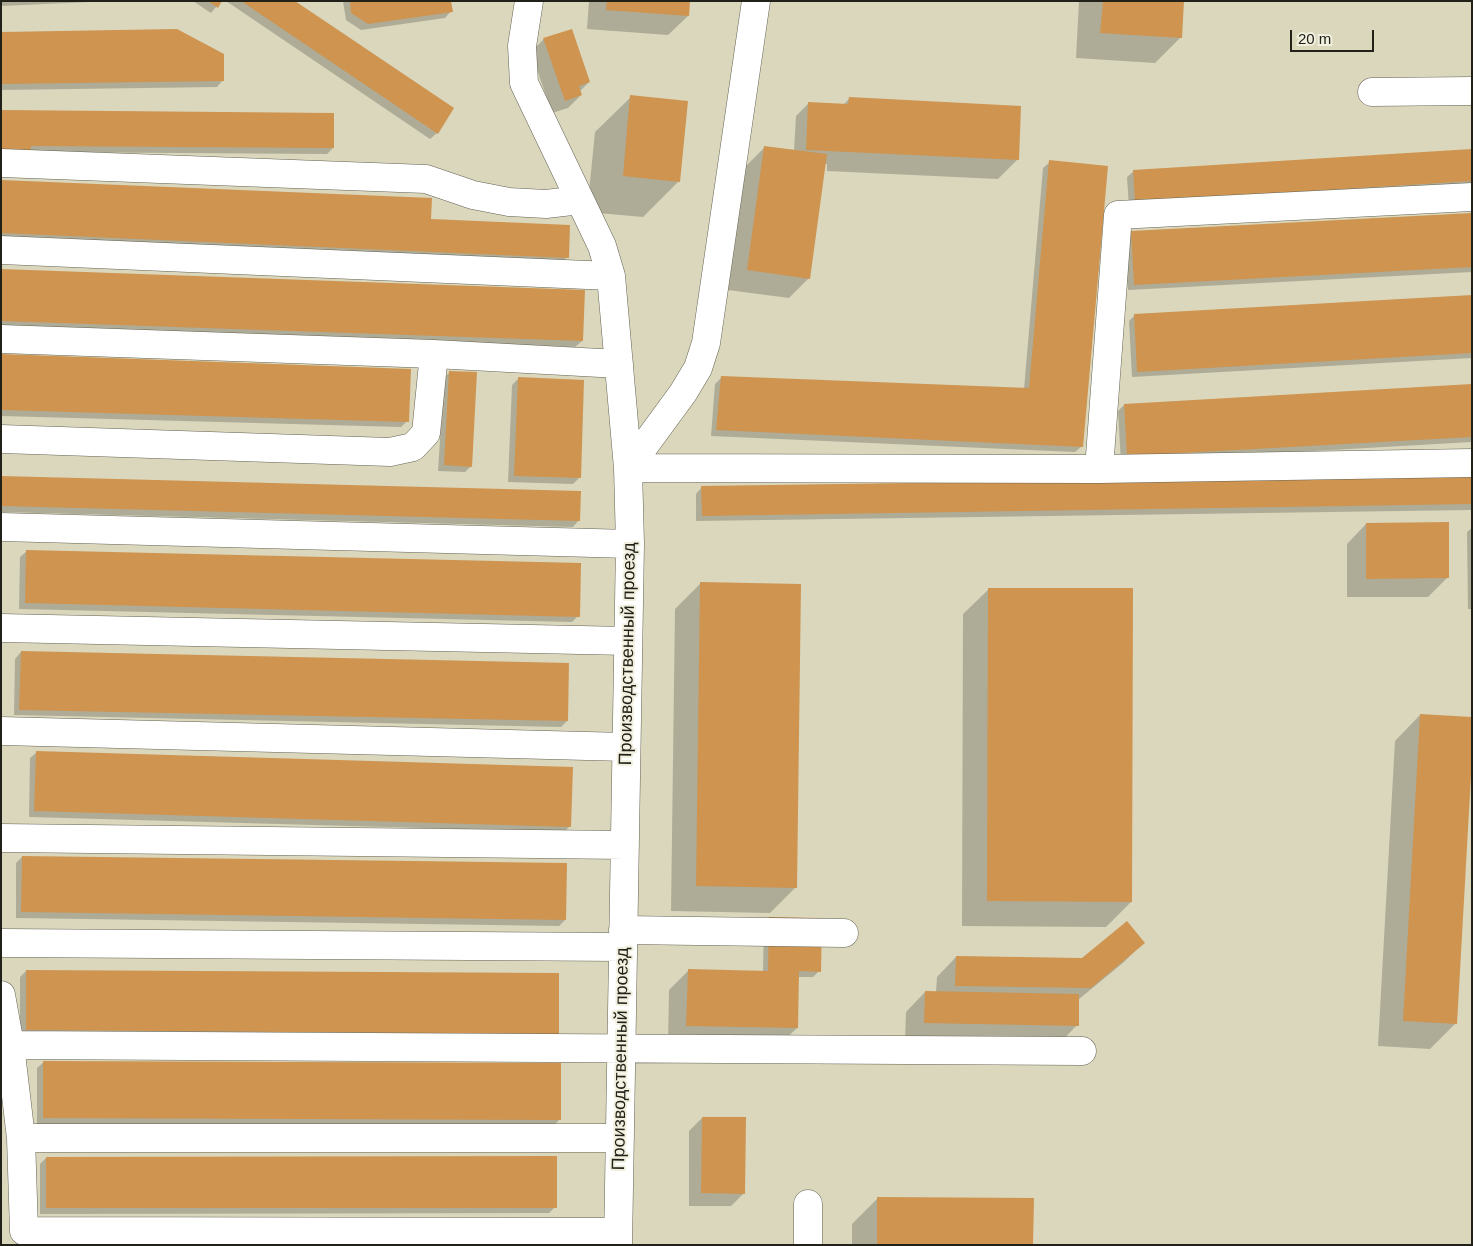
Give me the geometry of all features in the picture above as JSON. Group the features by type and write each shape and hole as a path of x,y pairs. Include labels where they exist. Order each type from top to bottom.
{"street":[{"name":"Производственный проезд","path":"530,1 522,46 524,83 602,246 611,276 628,468 630,544 618,1238"},
{"path":"628,468 683,393 698,368 706,343 756,1"},
{"path":"1372,92 1472,91"},
{"path":"1,163 426,179 473,195 509,202 555,204 580,200"},
{"path":"1099,469 1118,215 1472,198"},
{"path":"1,250 611,276"},
{"path":"1,339 434,354 620,364"},
{"path":"1,439 390,452 413,447 426,433 434,354"},
{"path":"628,468 1099,469 1472,463"},
{"path":"1,527 630,544"},
{"path":"1,628 628,641"},
{"path":"1,731 626,747"},
{"path":"1,838 625,845"},
{"path":"1,943 623,938 844,933"},
{"path":"1,995 10,1044 21,1138 24,1231 618,1238"},
{"path":"10,1044 1082,1051"},
{"path":"21,1138 620,1138"},
{"path":"808,1204 808,1245"}],"shaded area":[{"path":"1,1 1472,1 1472,1245 1,1245"}],"building":[{"path":"208,1 222,1 218,8"},
{"path":"241,1 295,1 454,108 438,134"},
{"path":"350,1 451,1 453,12 368,24 351,13"},
{"path":"607,1 690,1 689,16 606,10"},
{"path":"1103,1 1184,1 1182,38 1100,33"},
{"path":"177,29 224,54 224,81 2,84 1,32"},
{"path":"572,29 590,82 579,86 582,95 565,101 543,38"},
{"path":"630,95 688,101 680,182 623,176"},
{"path":"849,97 1021,106 1019,160 806,150 808,102 848,104"},
{"path":"1,110 334,113 334,148 31,146 31,152 1,152"},
{"path":"764,146 827,154 810,279 747,270"},
{"path":"1472,149 1472,181 1135,202 1133,170"},
{"path":"1049,160 1108,166 1083,447 716,430 721,376 1029,388"},
{"path":"1,180 432,198 431,219 570,225 569,258 1,233"},
{"path":"1472,213 1472,267 1134,285 1131,231"},
{"path":"1,269 585,290 583,341 1,321"},
{"path":"1472,295 1472,353 1137,372 1134,314"},
{"path":"1,354 411,369 409,422 1,410"},
{"path":"449,371 477,372 472,467 444,465"},
{"path":"518,377 584,380 581,478 514,476"},
{"path":"1472,384 1472,437 1127,456 1124,404"},
{"path":"1472,475 1472,504 702,516 701,486"},
{"path":"1,476 581,491 580,521 1,506"},
{"path":"1449,522 1449,578 1366,579 1366,523"},
{"path":"26,550 581,563 580,617 25,603"},
{"path":"700,582 801,584 797,888 696,886"},
{"path":"988,588 1133,588 1132,902 987,901"},
{"path":"21,651 569,663 568,721 19,710"},
{"path":"1420,714 1472,717 1472,758 1457,1024 1403,1021"},
{"path":"36,751 573,767 571,827 34,811"},
{"path":"22,856 567,863 566,920 21,912"},
{"path":"769,917 822,918 821,972 799,971 798,1028 686,1026 688,969 768,971"},
{"path":"1127,921 1145,943 1091,988 955,986 956,956 1082,958"},
{"path":"26,970 559,973 559,1034 26,1030"},
{"path":"925,991 1079,994 1079,1026 924,1023"},
{"path":"43,1061 561,1063 561,1120 43,1118"},
{"path":"702,1117 746,1117 745,1194 701,1193"},
{"path":"557,1156 557,1208 46,1208 46,1157"},
{"path":"877,1197 1034,1198 1033,1245 877,1245"}]}
